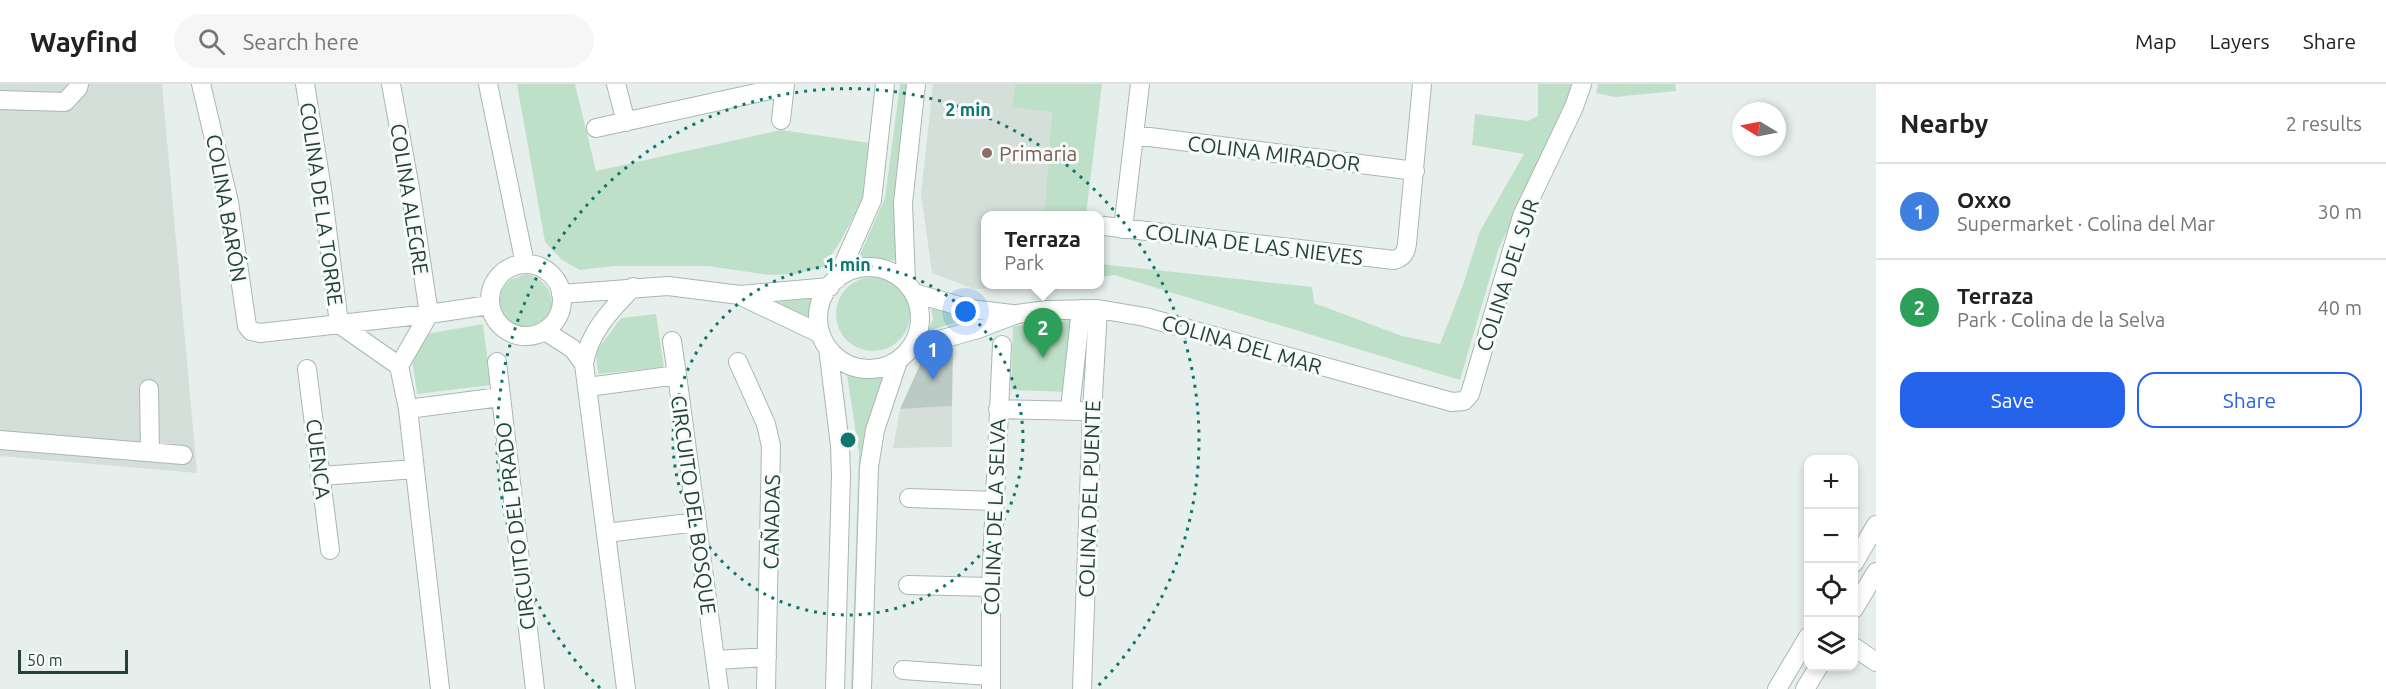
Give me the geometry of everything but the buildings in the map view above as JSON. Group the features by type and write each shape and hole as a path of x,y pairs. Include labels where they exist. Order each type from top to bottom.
{"street":[{"path":"0,100 64,102 79,84"},
{"name":"COLINA BARÓN","path":"201,84 229,202 248,326 251,331 260,333 339,324"},
{"name":"COLINA DE LA TORRE","path":"305,84 322,189 339,324"},
{"name":"COLINA ALEGRE","path":"391,84 429,314"},
{"path":"488,84 525,264"},
{"path":"616,84 626,122"},
{"path":"835,689 841,466 840,445 819,318 821,301 833,283 872,200 885,84"},
{"path":"862,689 869,466 875,430 904,355 919,331 920,312 910,288 903,203 916,84"},
{"path":"1123,229 1140,84"},
{"path":"1415,171 1422,84"},
{"name":"COLINA DEL SUR","path":"1464,401 1470,394 1522,216 1574,107 1582,84"},
{"path":"596,128 785,86 782,120"},
{"name":"COLINA MIRADOR","path":"1134,135 1415,171"},
{"name":"COLINA DE LAS NIEVES","path":"1104,226 1394,260 1403,255 1407,244 1415,171"},
{"path":"525,264 536,265 553,276 561,294 559,315 545,331 525,337 515,335 498,324 489,305 489,295 498,276 506,269 525,264"},
{"path":"561,294 668,286 740,295 833,283 850,271 864,268 879,268 893,273 910,288"},
{"path":"626,689 584,364 586,349 595,332 633,287"},
{"name":"COLINA DEL MAR","path":"910,288 934,301 970,309 1017,315"},
{"path":"740,295 824,341 839,360 853,367 868,370 884,367 904,355"},
{"path":"339,324 489,305"},
{"path":"1070,410 1090,309"},
{"name":"COLINA DEL MAR","path":"904,355 1017,315 1047,310 1090,309 1144,317 1452,402 1464,401"},
{"name":"COLINA DEL PUENTE","path":"1082,689 1092,412 1090,309"},
{"path":"429,314 399,366 408,409 440,689"},
{"path":"339,324 399,366"},
{"path":"545,331 573,349 584,364"},
{"path":"672,341 677,375"},
{"name":"COLINA DE LA SELVA","path":"990,682 991,587 1002,345"},
{"name":"CIRCUITO DEL PRADO","path":"497,362 535,689"},
{"name":"CAÑADAS","path":"738,362 766,424 771,446 766,689"},
{"name":"CUENCA","path":"307,369 330,550"},
{"name":"CIRCUITO DEL BOSQUE","path":"588,387 677,375 719,689"},
{"path":"149,389 150,452"},
{"path":"408,409 500,397"},
{"path":"998,408 1092,412"},
{"path":"0,440 183,455"},
{"path":"322,476 415,469"},
{"path":"909,498 995,501"},
{"path":"606,533 698,522"},
{"path":"1858,556 1876,525"},
{"path":"1858,602 1876,572"},
{"path":"908,585 991,587"},
{"path":"1777,689 1804,645"},
{"path":"1858,650 1876,662"},
{"path":"715,660 767,657"},
{"path":"903,670 990,682"},
{"path":"1805,689 1816,671"}],"shaded area":[{"path":"0,84 162,84 197,473 0,456"},
{"name":"Primaria","path":"933,84 1015,84 1012,106 1052,111 1044,211 981,211 981,289 974,289 932,273 921,194"},
{"path":"952,406 952,447 893,448 900,409"}],"green space":[{"path":"517,84 575,84 596,171 781,130 870,143 863,199 840,242 823,267 795,274 770,275 708,266 614,266 580,270 562,260 545,242"},
{"path":"900,84 909,84 899,261 859,257 885,198"},
{"path":"1015,84 1102,84 1086,211 1044,211 1052,112 1012,107"},
{"path":"1538,84 1573,84 1568,104 1498,250 1460,380 1114,275 1104,276 1104,264 1312,287 1314,303 1402,336 1440,344 1463,285 1480,231 1524,154 1472,145 1475,114 1528,121 1538,116"},
{"path":"1598,84 1675,84 1676,91 1615,97 1596,93"},
{"path":"527,274 536,277 548,288 552,303 543,326 520,330 505,320 500,301 503,288 508,282"},
{"path":"873,277 887,280 899,288 907,300 910,314 907,328 899,340 887,348 873,351 859,348 847,340 839,328 836,314 839,300 847,288 859,280"},
{"path":"815,298 812,318 773,302"},
{"path":"930,301 980,315 928,331 933,319"},
{"path":"656,314 664,367 598,374 596,352 621,318"},
{"path":"1078,319 1071,392 1011,390 1013,326"},
{"path":"483,324 491,385 417,394 409,337"},
{"path":"846,368 870,376 889,371 866,450 859,689 851,689 859,453"}],"place":[{"name":"Primaria","path":"987,153"},
{"name":"Terraza","path":"1043,358"},
{"name":"Oxxo","path":"933,380"}]}
